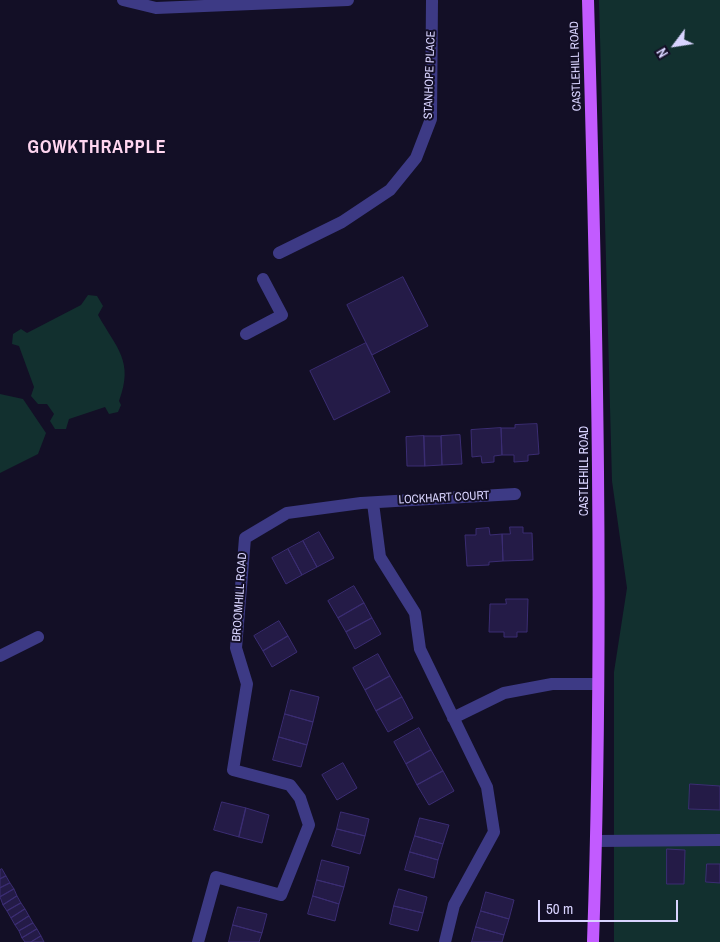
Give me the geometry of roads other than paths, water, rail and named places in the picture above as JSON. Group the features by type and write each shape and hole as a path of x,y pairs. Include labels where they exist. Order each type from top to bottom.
{"main road":[{"name":"CASTLEHILL ROAD","path":"588,0 599,384 596,841 593,942"}],"street":[{"path":"123,0 156,8 348,0"},
{"name":"STANHOPE PLACE","path":"279,253 342,222 390,190 416,158 431,119 432,0"},
{"path":"246,334 282,315 263,279"},
{"name":"LOCKHART COURT","path":"373,503 515,494"},
{"path":"373,503 380,557 415,613 420,649 487,787 494,832 454,905 445,942"},
{"name":"BROOMHILL ROAD","path":"198,942 216,878 281,895 309,825 300,798 290,785 233,770 248,684 236,648 245,538 287,513 373,503"},
{"path":"0,656 38,637"},
{"path":"453,718 504,692 552,684 597,684"},
{"path":"596,841 720,840"}],"district":[{"name":"GOWKTHRAPPLE","path":"97,148"}]}
